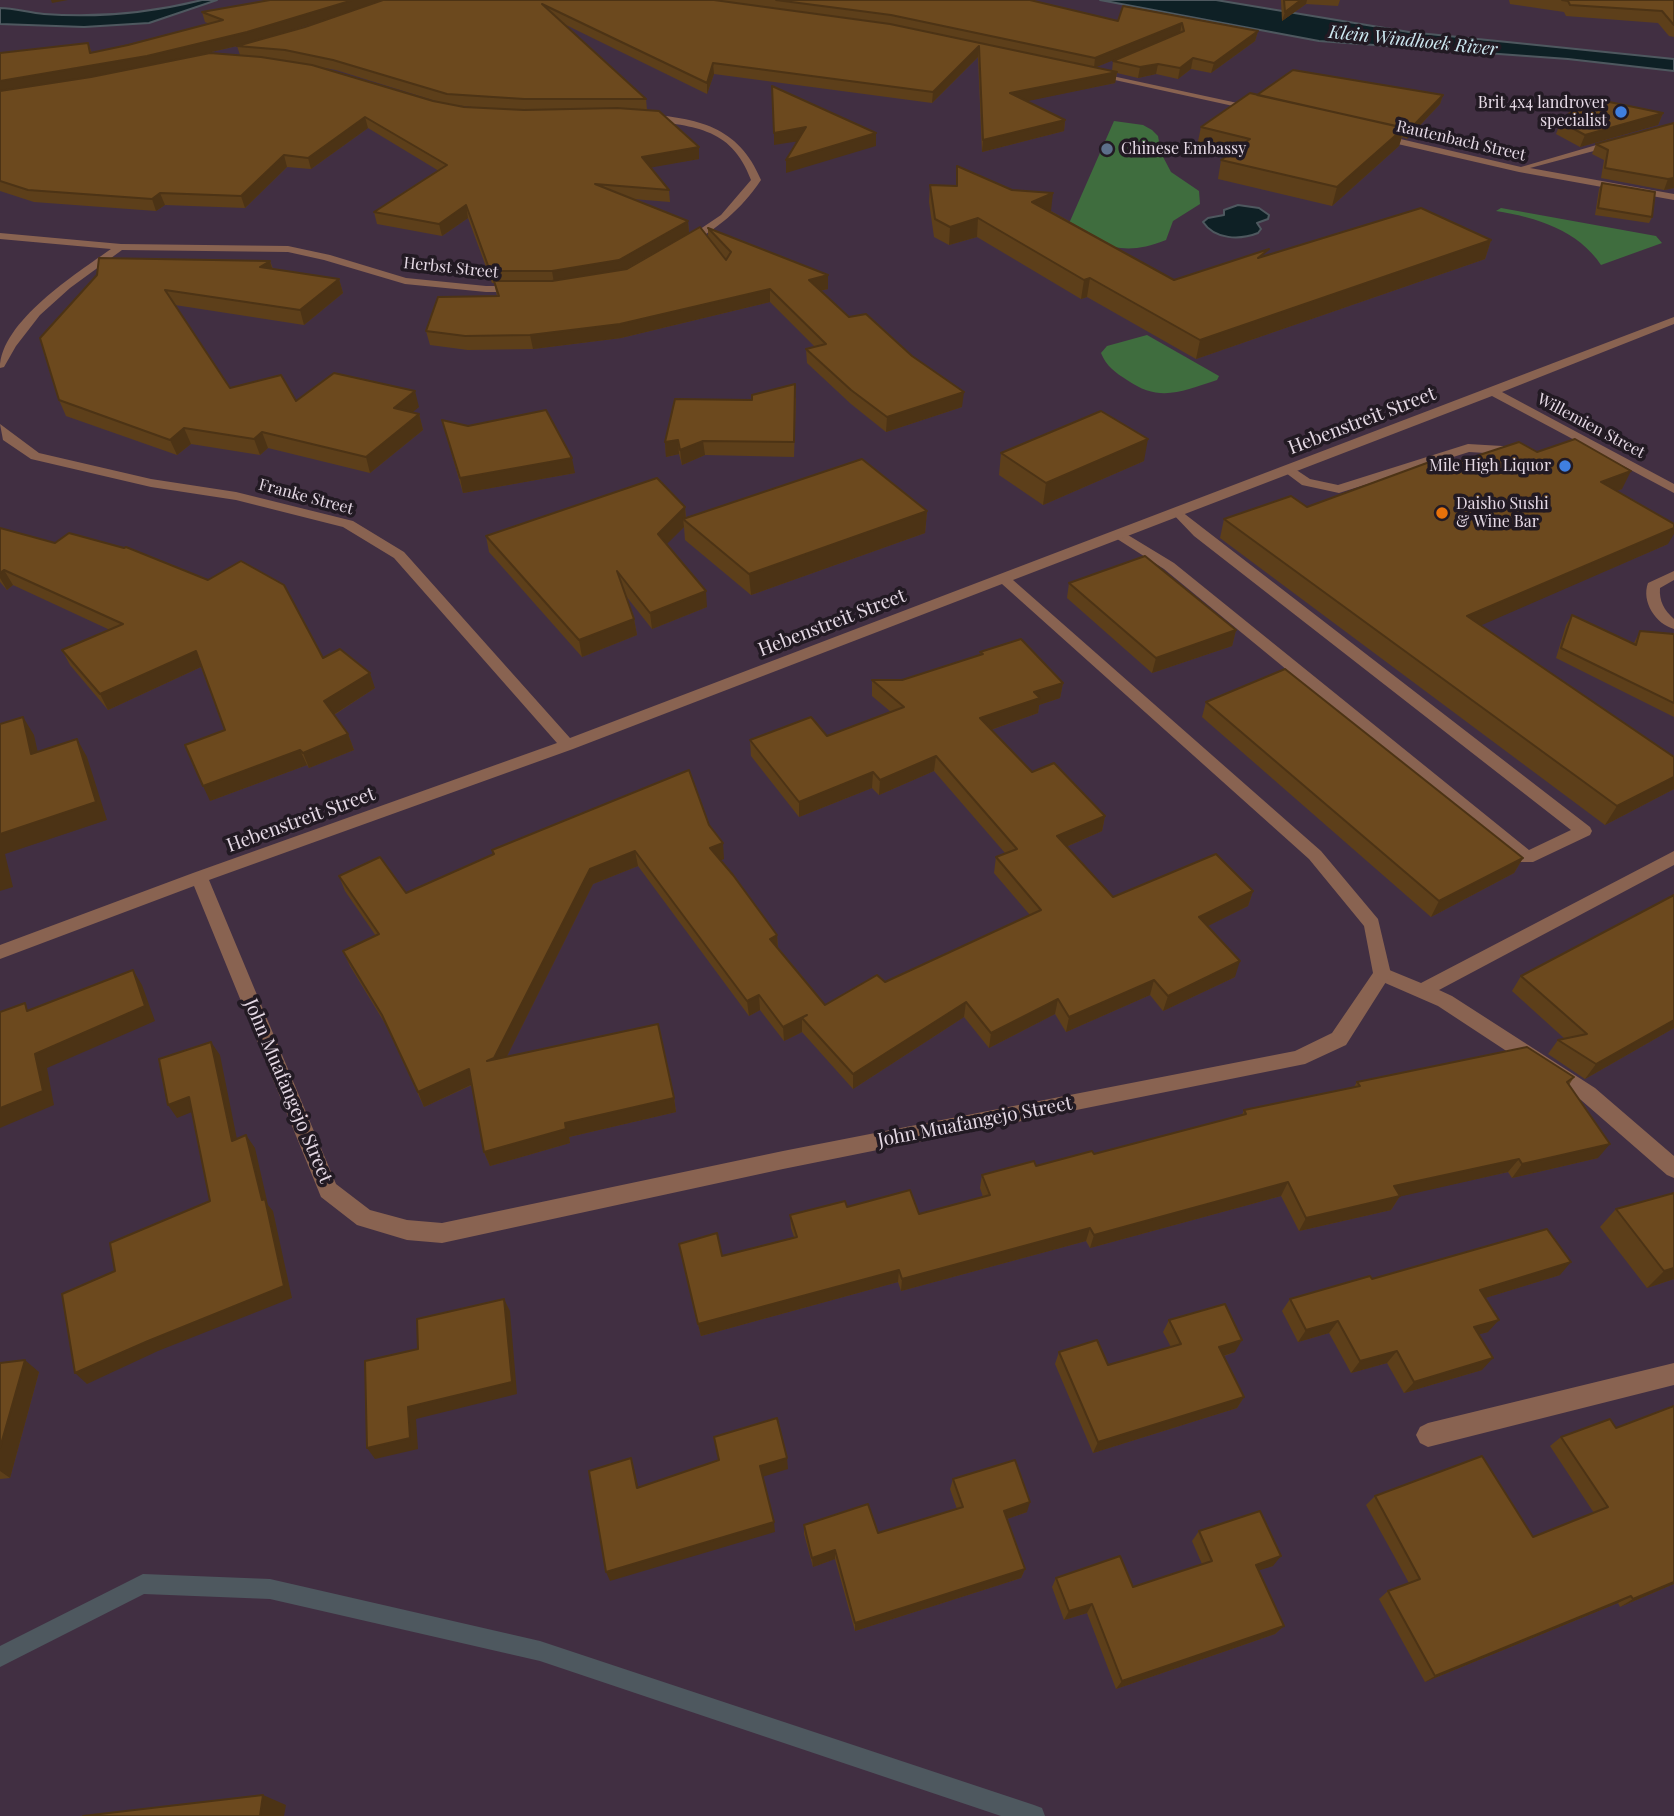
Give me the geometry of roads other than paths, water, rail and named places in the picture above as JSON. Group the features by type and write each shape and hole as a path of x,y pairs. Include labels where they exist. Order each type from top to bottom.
{"street":[{"path":"1095,74 1107,69"},
{"path":"1081,71 1268,111"},
{"path":"631,117 666,118 714,130 737,146 752,166 756,180 744,200 728,217 670,250"},
{"name":"Rautenbach Street","path":"1374,136 1518,169 1674,197"},
{"path":"1518,169 1622,141"},
{"name":"Herbst Street","path":"0,236 121,247 288,249 326,257 405,281 486,289 527,289"},
{"path":"0,365 14,337 54,295 121,247"},
{"name":"Hebenstreit Street","path":"0,952 198,877 567,745 1493,392 1674,320"},
{"name":"Willemien Street","path":"1493,392 1575,441 1674,489"},
{"name":"Franke Street","path":"0,428 35,456 151,483 236,496 348,524 398,555 567,745"},
{"path":"1288,470 1307,482 1339,489 1468,448 1537,452"},
{"path":"1118,534 1169,566 1527,858 1584,831 1199,533 1177,512"},
{"path":"1674,575 1653,586 1652,597 1661,617 1674,625"},
{"path":"1003,578 1315,855 1372,924 1382,974 1446,1001 1588,1094 1674,1170"},
{"path":"1422,991 1674,857"},
{"name":"John Muafangejo Street","path":"198,877 328,1190 364,1218 407,1230 442,1233 796,1157 1298,1058 1339,1039 1382,974"},
{"path":"1428,1435 1674,1374"}],"water":[{"path":"217,0 149,23 84,27 0,24 0,8 44,14 104,15"},
{"name":"Klein Windhoek River","path":"1100,0 1216,0 1409,32 1674,59 1674,71 1568,59 1319,41"},
{"path":"1238,205 1259,208 1269,215 1268,219 1257,223 1261,229 1258,233 1244,237 1228,237 1214,232 1203,222 1208,218 1224,215 1224,210"}],"waterway":[{"path":"0,1657 143,1584 270,1589 540,1651 1034,1816"}],"place":[{"name":"Brit 4x4 landrover specialist","path":"1621,112"},
{"name":"Chinese Embassy","path":"1107,149"},
{"name":"Mile High Liquor","path":"1565,466"},
{"name":"Daisho Sushi & Wine Bar","path":"1442,513"}]}
